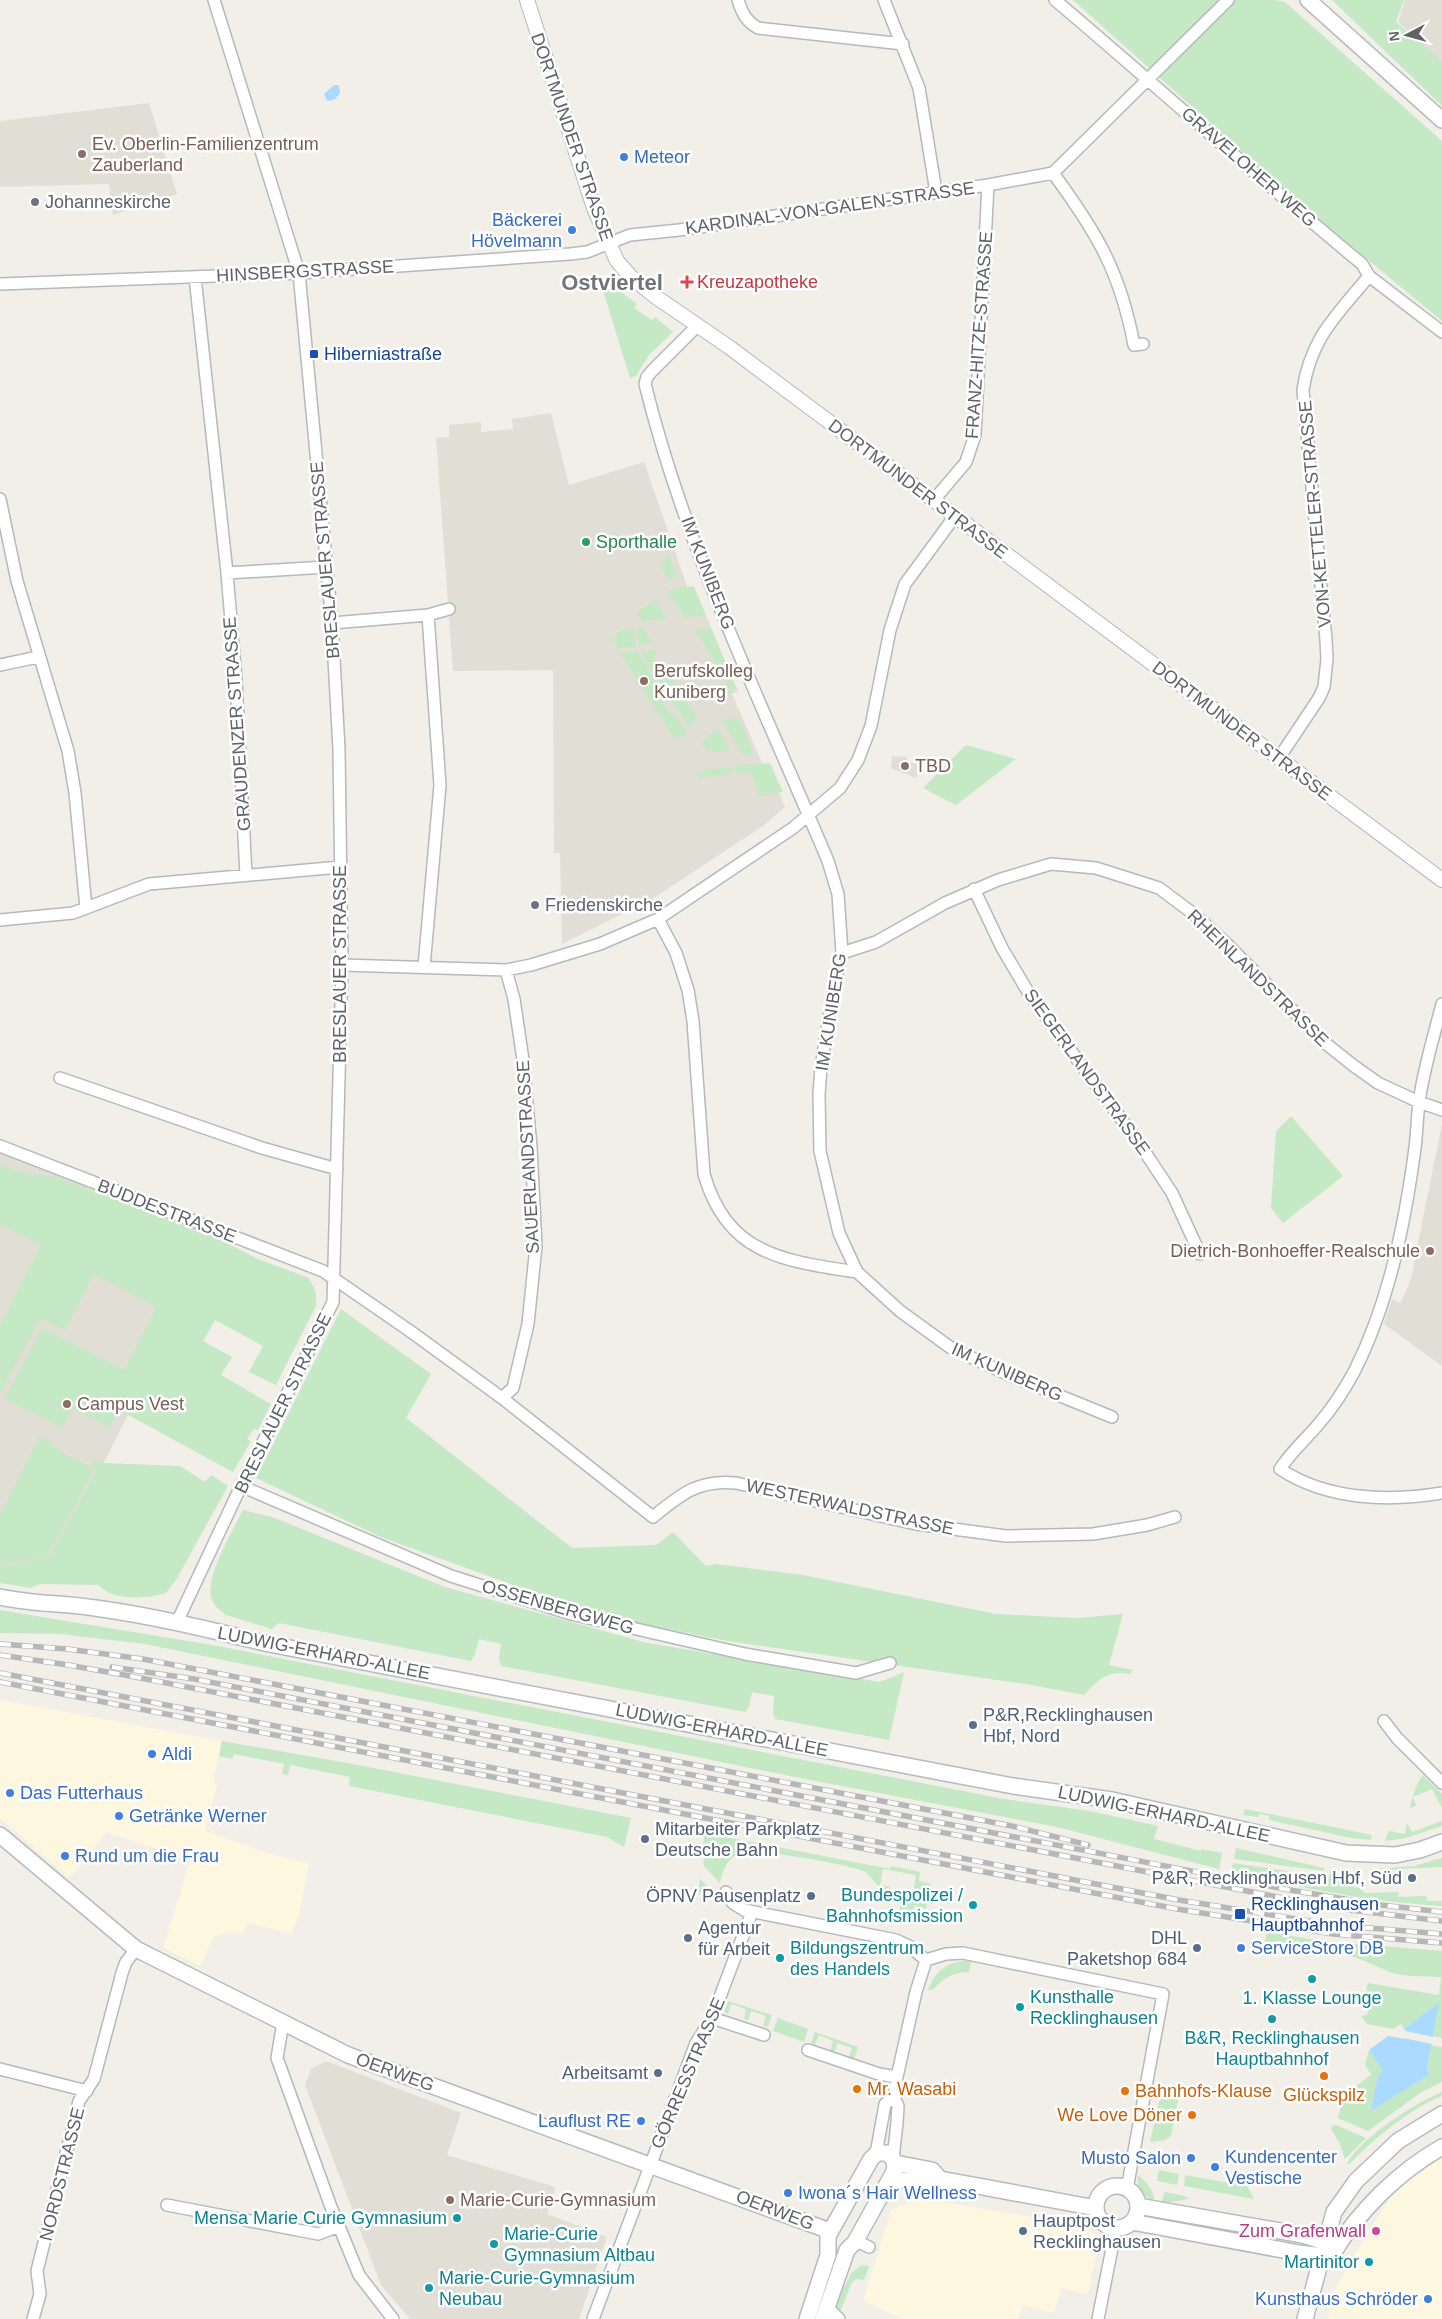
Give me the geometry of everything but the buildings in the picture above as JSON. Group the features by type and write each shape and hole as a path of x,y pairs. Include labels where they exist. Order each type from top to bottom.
{"main road":[{"path":"1308,0 1442,120"},
{"name":"LUDWIG-ERHARD-ALLEE","path":"0,1597 40,1604 94,1607 177,1622 269,1644 1013,1786 1112,1800 1346,1853 1395,1855 1420,1850 1442,1842"},
{"name":"OERWEG","path":"0,1835 136,1948 348,2054 650,2164 830,2237 837,2250 857,2246"},
{"path":"1305,2319 1329,2250 1334,2212 1356,2181 1398,2141 1442,2114"},
{"path":"1329,2250 1372,2202 1420,2160 1442,2147"},
{"path":"807,2319 828,2255 830,2237 869,2161 876,2154 885,2153 894,2160 932,2170 940,2179"},
{"path":"825,2313 895,2170 894,2160"},
{"path":"890,2180 931,2183 940,2179 1096,2208"},
{"path":"1119,2186 1127,2189 1134,2196 1138,2206 1132,2222 1125,2227 1116,2228 1104,2224 1097,2214 1096,2208 1098,2199 1103,2192 1119,2186"},
{"path":"1138,2206 1303,2235 1329,2250"},
{"path":"1132,2222 1329,2250"}],"street":[{"path":"214,0 299,273"},
{"name":"DORTMUNDER STRASSE","path":"527,0 569,135 607,244 617,261 631,277 737,353 932,501 1442,880"},
{"path":"738,0 742,13 749,23 758,28 903,44"},
{"path":"884,0 919,88 936,192"},
{"name":"GRAVELOHER WEG","path":"1055,0 1270,187 1362,264 1369,276 1442,332"},
{"path":"1144,344 1134,345 1123,298 1104,248 1081,211 1053,173 1228,0"},
{"name":"KARDINAL-VON-GALEN-STRASSE","path":"607,244 630,235 988,185 1053,173"},
{"name":"FRANZ-HITZE-STRASSE","path":"932,501 966,462 975,435 988,185"},
{"name":"HINSBERGSTRASSE","path":"0,284 299,273 579,253 607,244"},
{"name":"BRESLAUER STRASSE","path":"177,1622 241,1486 333,1302 342,965 339,749 332,623 299,273"},
{"name":"VON-KETTELER-STRASSE","path":"1279,758 1320,698 1326,675 1326,640 1303,390 1306,369 1321,333 1369,276"},
{"name":"GRAUDENZER STRASSE","path":"195,277 227,573 236,680 246,875"},
{"name":"IM KUNIBERG","path":"697,326 652,371 647,377 645,384 667,461 708,577 828,861 838,894 842,953 833,992 818,1094 819,1142 824,1175 839,1233 856,1272 900,1311 951,1348 1009,1375 1112,1417"},
{"path":"0,498 17,581 38,657 68,751 75,794 86,908"},
{"path":"342,965 506,970 531,965 600,944 658,919 722,878 809,816 840,788 858,760 871,726 878,699 895,609 905,584 954,516"},
{"path":"227,573 326,567"},
{"path":"332,623 428,615 449,609"},
{"path":"424,967 440,785 428,615"},
{"path":"0,665 38,657"},
{"name":"RHEINLANDSTRASSE","path":"842,953 876,942 945,903 998,880 1051,864 1096,868 1159,888 1195,915 1228,945 1325,1043 1378,1083 1419,1102 1442,1110"},
{"path":"0,920 57,915 86,908 149,884 340,867"},
{"name":"SIEGERLANDSTRASSE","path":"974,889 1002,948 1031,997 1139,1143 1172,1193 1200,1254"},
{"path":"658,919 676,953 688,990 693,1021 704,1174 709,1192 740,1236 754,1247 782,1259 856,1272"},
{"name":"SAUERLANDSTRASSE","path":"502,1398 513,1388 528,1324 536,1246 531,1147 523,1060 514,999 506,970"},
{"path":"1442,1004 1419,1102 1415,1147 1404,1218 1385,1291 1369,1339 1354,1371 1338,1398 1318,1426 1291,1452 1280,1469 1298,1480 1350,1495 1377,1497 1422,1496 1442,1493"},
{"path":"60,1078 262,1148 337,1169"},
{"name":"BUDDESTRASSE","path":"0,1146 333,1277"},
{"path":"333,1277 502,1398"},
{"name":"WESTERWALDSTRASSE","path":"502,1398 653,1517 690,1489 720,1481 916,1524 1006,1536 1093,1534 1147,1525 1175,1517"},
{"name":"OSSENBERGWEG","path":"241,1486 451,1576 571,1614 745,1654 856,1673 890,1663"},
{"path":"1384,1721 1397,1738 1442,1783"},
{"path":"726,1892 733,1903 752,1912 896,1940 909,1946 926,1960"},
{"name":"GÖRRESSTRASSE","path":"593,2319 696,2043 712,2018 752,1912"},
{"name":"NORDSTRASSE","path":"33,2319 40,2294 37,2271 79,2101 94,2079 122,1973 126,1962 136,1948"},
{"path":"926,1960 946,1954 963,1953 1163,1994 1127,2189"},
{"path":"894,2160 898,2106 894,2096 897,2077 916,1992 926,1960"},
{"path":"712,2018 764,2035"},
{"path":"282,2022 277,2058 339,2226 359,2275 393,2319"},
{"path":"808,2050 879,2074 897,2077"},
{"path":"0,2069 87,2091"},
{"path":"876,2154 885,2104 894,2096"},
{"path":"167,2205 318,2234 339,2226"},
{"path":"1098,2319 1116,2228"},
{"path":"825,2313 839,2319"}],"shaded area":[{"path":"1405,0 1442,0 1442,63 1398,22"},
{"name":"Ev. Oberlin-Familienzentrum Zauberland","path":"149,103 177,194 113,215 109,184 0,187 0,121"},
{"name":"Berufskolleg Kuniberg","path":"551,413 569,485 644,462 687,586 694,587 738,691 732,694 763,765 768,765 785,807 763,826 652,899 562,944 560,853 554,853 553,670 453,671 436,438 449,437 449,425 481,422 481,432 513,429 512,419"},
{"name":"TBD","path":"892,756 907,757 907,761 919,765 916,778 891,768"},
{"name":"Dietrich-Bonhoeffer-Realschule","path":"1442,1124 1442,1366 1384,1324 1392,1299 1401,1303 1411,1278"},
{"name":"Campus Vest","path":"0,1150 221,1231 43,1583 32,1587 0,1578"},
{"path":"0,1700 222,1741 213,1783 217,1785 205,1831 267,1853 309,1864 299,1916 291,1934 247,1922 243,1934 233,1931 214,1936 200,1966 163,1948 190,1861 107,1832 69,1878 0,1818"},
{"name":"Marie-Curie-Gymnasium","path":"324,2062 329,2062 461,2113 447,2155 556,2187 547,2214 607,2237 579,2319 410,2319 381,2285 305,2085 311,2069"},
{"path":"1442,2157 1442,2319 1328,2319 1333,2293 1370,2228 1397,2189"},
{"path":"918,2198 1080,2225 1100,2236 1088,2294 1061,2288 1054,2313 1023,2305 1018,2319 902,2319 863,2301 891,2210"}],"green space":[{"path":"1073,0 1274,0 1285,2 1442,141 1442,321 1303,206"},
{"path":"1332,0 1404,0 1396,22 1442,61 1442,106"},
{"path":"603,278 637,304 634,308 652,320 655,317 673,332 649,355 636,376 630,378 600,281"},
{"path":"668,555 677,577 668,579 661,566"},
{"path":"681,587 694,587 706,616 685,617 668,592"},
{"path":"655,600 667,619 643,621 636,613"},
{"path":"642,626 652,643 639,645 637,627"},
{"path":"634,628 635,647 619,648 612,640 620,631"},
{"path":"711,628 736,688 729,695 724,688 727,681 695,630"},
{"path":"655,650 657,654 653,656 661,669 665,667 668,671 666,673 668,676 670,675 697,717 689,728 640,651"},
{"path":"637,651 657,682 652,686 670,714 673,712 687,733 675,740 620,653"},
{"path":"738,717 754,754 743,754 722,721"},
{"path":"717,729 731,750 708,752 701,743"},
{"path":"966,745 1016,759 956,805 923,788"},
{"path":"770,763 783,792 760,796 750,772 736,774 736,766"},
{"path":"731,767 732,774 699,778 695,772 700,771 703,774 703,770"},
{"path":"1291,1116 1343,1176 1283,1223 1271,1208 1276,1131"},
{"path":"0,1164 20,1172 56,1177 209,1234 258,1259 309,1278 316,1292 316,1306 276,1385 249,1372 263,1346 215,1320 203,1341 232,1357 221,1375 271,1404 258,1430 254,1429 247,1439 251,1441 233,1472 119,1410 110,1427 72,1408 63,1428 5,1399 42,1328 124,1370 157,1307 94,1274 65,1330 40,1319 0,1394 0,1325 41,1245 0,1224"},
{"path":"341,1309 431,1374 406,1418 572,1548 656,1545 673,1532 706,1566 716,1564 803,1575 996,1614 1078,1618 1123,1614 1109,1665 1132,1670 1131,1674 1116,1673 1104,1677 1084,1695 1032,1685 727,1641 613,1618 527,1590 383,1538 256,1478"},
{"path":"40,1436 53,1442 51,1446 94,1469 48,1556 0,1565 0,1515"},
{"path":"94,1459 105,1463 180,1466 205,1482 211,1475 228,1486 176,1580 166,1593 149,1597 130,1597 112,1594 98,1585 39,1584 31,1588 0,1583 0,1567 50,1557 97,1468 91,1465"},
{"path":"243,1510 275,1518 445,1587 647,1643 880,1682 904,1672 889,1740 775,1719 773,1713 774,1696 752,1692 749,1707 745,1712 501,1666 499,1659 501,1644 479,1639 471,1661 279,1623 272,1629 226,1615 213,1602 211,1597 212,1577 221,1553"},
{"path":"0,1610 212,1645 1004,1799 1090,1811 1158,1826 1154,1839 1201,1851 1201,1849 1222,1853 1219,1869 1057,1827 800,1778 145,1644 61,1634 0,1633"},
{"path":"222,1741 353,1764 631,1818 624,1847 607,1837 349,1786 350,1777 290,1765 288,1775 282,1774 284,1764 234,1754 232,1759 219,1756"},
{"path":"1423,1775 1442,1794 1442,1808 1432,1789 1413,1797 1416,1806 1410,1808 1413,1795 1416,1787"},
{"path":"1245,1809 1372,1835 1371,1840 1351,1838 1269,1820 1269,1816 1259,1814 1258,1817 1243,1815"},
{"path":"1442,1821 1442,1826 1406,1838 1385,1841 1389,1831 1405,1834 1407,1823 1412,1832"},
{"path":"705,1833 890,1869 891,1866 920,1872 919,1881 931,1884 926,1909 914,1906 912,1916 904,1920 899,1913 902,1894 913,1896 916,1875 883,1869 880,1885 890,1887 890,1892 892,1893 890,1901 865,1872 843,1865 765,1852 751,1851 738,1854 727,1864 720,1883 703,1865 704,1856 701,1855"},
{"path":"1236,1848 1324,1868 1324,1871 1234,1859"},
{"path":"1442,1858 1442,1867 1380,1870 1381,1880 1375,1881 1372,1878 1374,1869 1414,1866"},
{"path":"1233,1863 1329,1877 1331,1871 1337,1872 1340,1884 1360,1888 1365,1893 1398,1892 1399,1897 1426,1896 1427,1901 1442,1901 1442,1906 1362,1898 1283,1883 1231,1871"},
{"path":"700,1879 718,1897 717,1899 698,1892"},
{"path":"1267,1932 1322,1941 1442,1951 1442,2038 1433,2036 1438,2004 1404,2029 1401,2024 1393,2029 1367,2024 1361,2016 1367,2015 1371,1996 1365,1995 1368,1983 1439,1995 1441,1978 1396,1974 1353,1957 1336,1955 1329,1957 1330,1951 1264,1946"},
{"path":"971,1962 969,1972 953,1975 941,1982 933,1990 928,1990 934,1978 942,1969 953,1963"},
{"path":"728,2001 772,2015 768,2027 763,2025 766,2016 751,2011 748,2020 744,2019 746,2009 731,2004 728,2014 724,2012"},
{"path":"778,2018 808,2029 804,2042 773,2031"},
{"path":"815,2032 858,2047 854,2059 849,2057 852,2048 838,2043 834,2052 830,2051 833,2041 819,2035 815,2045 811,2043"},
{"path":"1431,2045 1442,2047 1442,2082 1423,2091 1368,2131 1338,2118 1344,2095 1371,2075 1365,2064 1369,2050 1383,2071 1378,2075 1371,2111 1430,2073 1427,2068"},
{"path":"1163,2085 1180,2090 1171,2136 1165,2140 1150,2142"},
{"path":"1442,2092 1442,2096 1404,2117 1349,2164 1347,2163 1364,2142 1390,2122 1404,2112"},
{"path":"1332,2125 1366,2138 1345,2159 1339,2142 1331,2129"},
{"path":"1159,2170 1179,2174 1177,2185 1157,2181"},
{"path":"1185,2175 1247,2186 1254,2199 1184,2186"},
{"path":"1139,2176 1150,2187 1154,2202 1139,2192 1137,2177"},
{"path":"1165,2192 1188,2197 1188,2199 1161,2204"},
{"path":"1160,2213 1299,2238 1298,2243 1158,2221"},
{"path":"862,2265 869,2266 864,2280 857,2279 852,2282 840,2312 836,2302 841,2284 845,2286 851,2273"}],"water":[{"path":"334,85 339,85 340,93 334,100 327,101 324,94"},
{"path":"1439,2003 1427,2068 1430,2074 1371,2111 1378,2075 1383,2071 1369,2050 1388,2036 1405,2039 1406,2031 1404,2029"}],"pier":[{"path":"1405,2031 1433,2037 1432,2044 1403,2038"}],"railway":[{"path":"0,1644 67,1649 143,1659 1012,1826 1088,1845"},
{"path":"0,1655 130,1676 1288,1899 1350,1910 1442,1921"},
{"path":"112,1667 194,1679 1290,1890 1381,1905 1442,1912"},
{"path":"0,1673 1179,1900 1334,1925 1442,1934"},
{"path":"0,1682 1177,1909 1333,1934 1442,1943"}],"place":[{"name":"Ev. Oberlin-Familienzentrum Zauberland","path":"82,154"},
{"name":"Meteor","path":"624,157"},
{"name":"Johanneskirche","path":"35,202"},
{"name":"Bäckerei Hövelmann","path":"572,230"},
{"name":"Kreuzapotheke","path":"687,282"},
{"name":"Hiberniastraße","path":"314,354"},
{"name":"Sporthalle","path":"586,542"},
{"name":"Berufskolleg Kuniberg","path":"644,681"},
{"name":"TBD","path":"905,766"},
{"name":"Friedenskirche","path":"535,905"},
{"name":"Dietrich-Bonhoeffer-Realschule","path":"1430,1251"},
{"name":"Campus Vest","path":"67,1404"},
{"name":"P&R,Recklinghausen Hbf, Nord","path":"973,1725"},
{"name":"Aldi","path":"152,1754"},
{"name":"Das Futterhaus","path":"10,1793"},
{"name":"Getränke Werner","path":"119,1816"},
{"name":"Mitarbeiter Parkplatz Deutsche Bahn","path":"645,1839"},
{"name":"Rund um die Frau","path":"65,1856"},
{"name":"P&R, Recklinghausen Hbf, Süd","path":"1412,1878"},
{"name":"ÖPNV Pausenplatz","path":"811,1896"},
{"name":"Bundespolizei / Bahnhofsmission","path":"973,1905"},
{"name":"Recklinghausen Hauptbahnhof","path":"1240,1914"},
{"name":"Agentur für Arbeit","path":"688,1938"},
{"name":"DHL Paketshop 684","path":"1197,1948"},
{"name":"ServiceStore DB","path":"1241,1948"},
{"name":"Bildungszentrum des Handels","path":"780,1958"},
{"name":"1. Klasse Lounge","path":"1312,1979"},
{"name":"Kunsthalle Recklinghausen","path":"1020,2007"},
{"name":"B&R, Recklinghausen Hauptbahnhof","path":"1272,2019"},
{"name":"Arbeitsamt","path":"658,2073"},
{"name":"Glückspilz","path":"1324,2076"},
{"name":"Mr. Wasabi","path":"857,2089"},
{"name":"Bahnhofs-Klause","path":"1125,2091"},
{"name":"We Love Döner","path":"1192,2115"},
{"name":"Lauflust RE","path":"641,2121"},
{"name":"Musto Salon","path":"1191,2158"},
{"name":"Kundencenter Vestische","path":"1215,2167"},
{"name":"Iwona´s Hair Wellness","path":"788,2193"},
{"name":"Marie-Curie-Gymnasium","path":"450,2200"},
{"name":"Mensa Marie Curie Gymnasium","path":"457,2218"},
{"name":"Hauptpost Recklinghausen","path":"1023,2231"},
{"name":"Zum Grafenwall","path":"1376,2231"},
{"name":"Marie-Curie Gymnasium Altbau","path":"494,2244"},
{"name":"Martinitor","path":"1369,2262"},
{"name":"Marie-Curie-Gymnasium Neubau","path":"429,2288"},
{"name":"Kunsthaus Schröder","path":"1428,2299"}],"district":[{"name":"Ostviertel","path":"612,282"}]}
